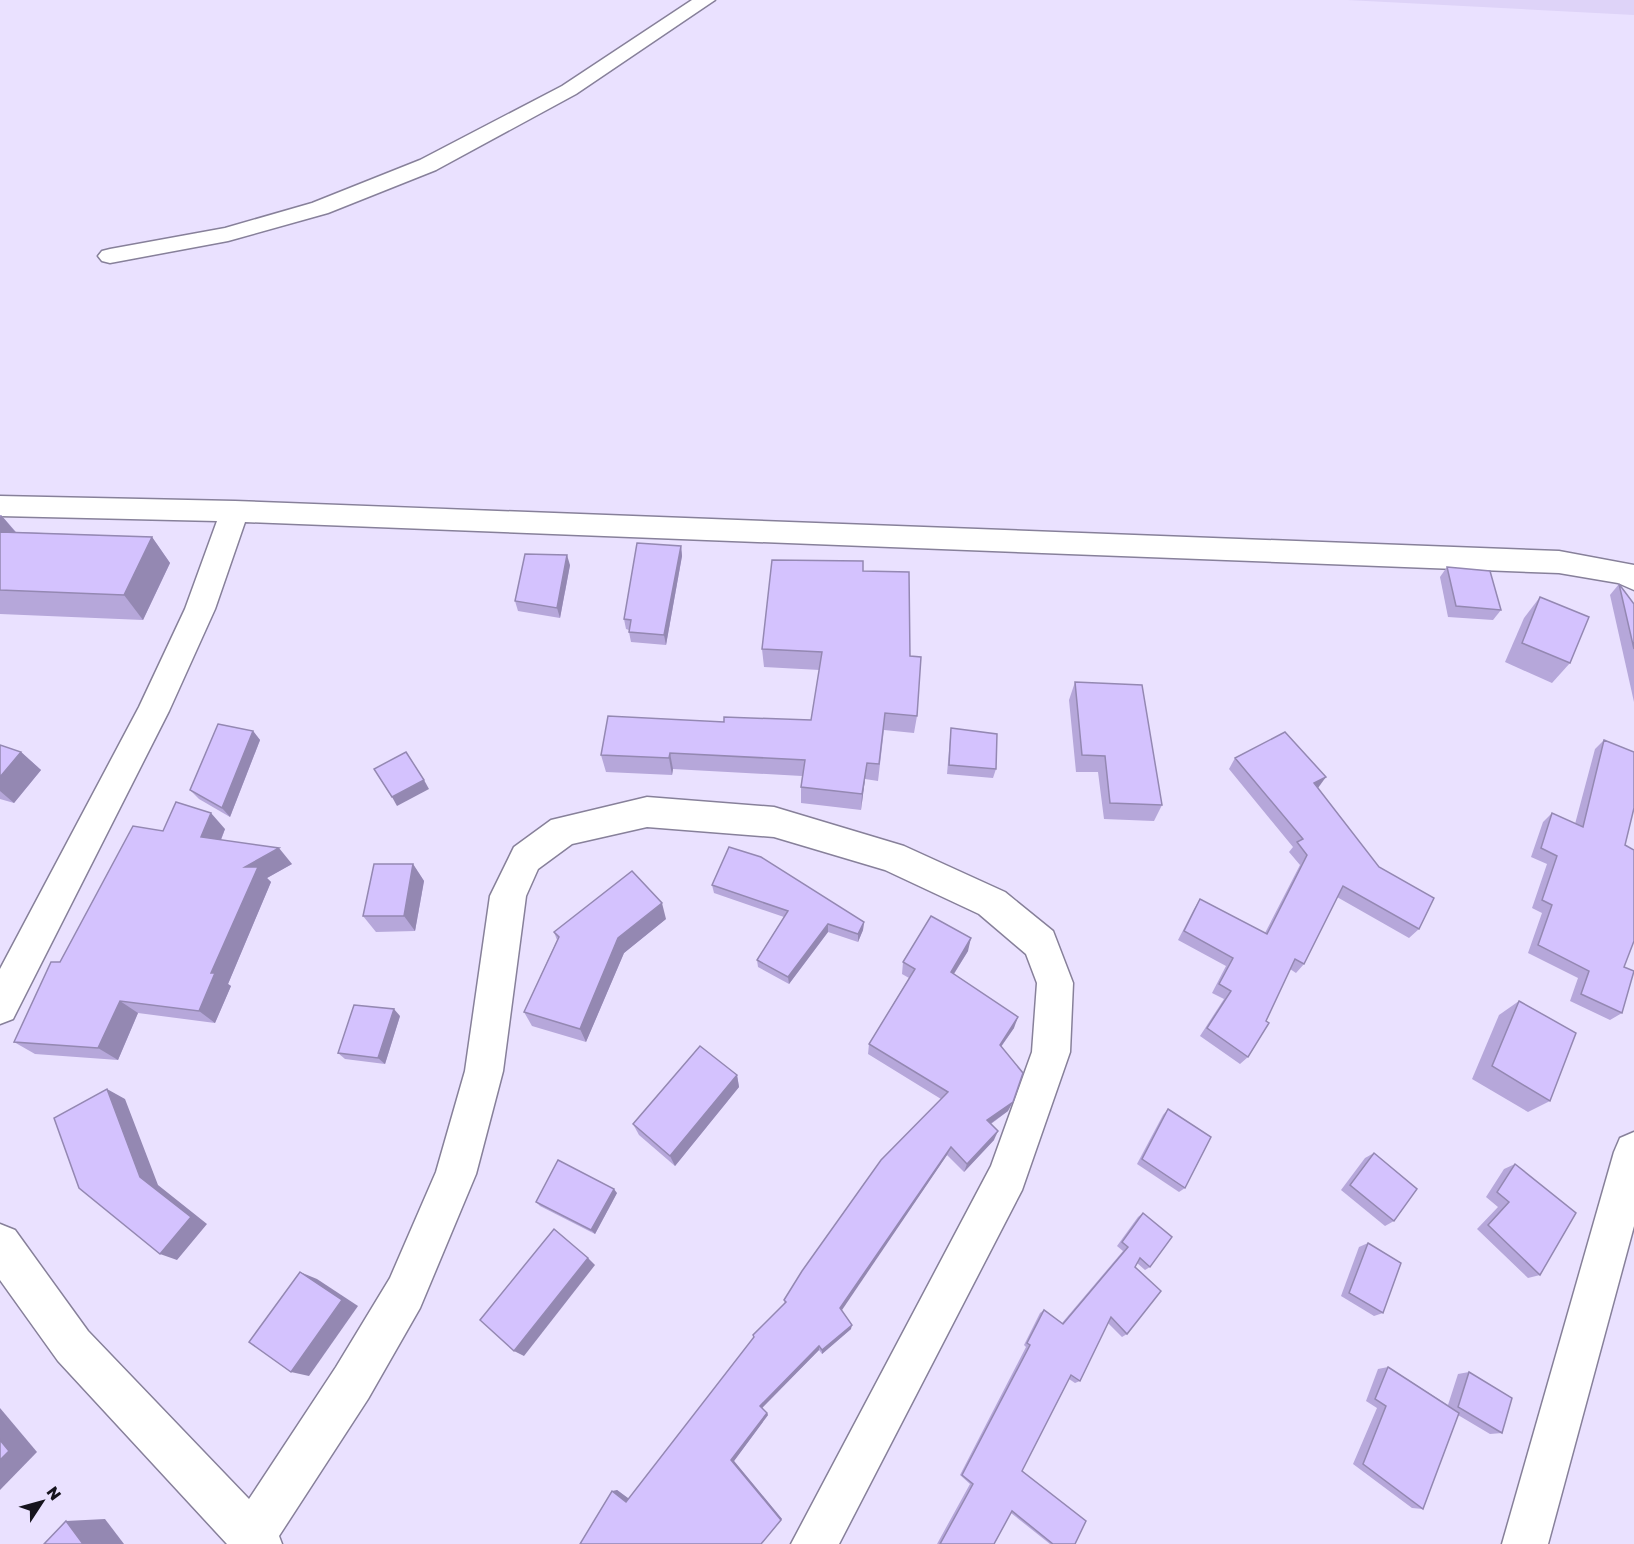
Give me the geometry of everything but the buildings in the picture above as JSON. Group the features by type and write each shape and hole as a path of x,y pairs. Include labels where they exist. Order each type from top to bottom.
{"street":[{"path":"110,256 228,234 320,208 428,165 569,90 705,0"},
{"path":"0,506 235,511 1548,561 1625,573 1634,579"},
{"path":"0,1006 153,711 200,609 235,511"},
{"path":"0,1245 74,1346 255,1540 405,1293 456,1174 484,1071 508,896 526,858 562,831 647,812 774,822 892,857 992,903 1040,943 1055,983 1051,1052 1008,1176 814,1544"},
{"path":"1525,1544 1634,1152"}],"shaded area":[{"path":"1347,0 1634,0 1634,15"}]}
